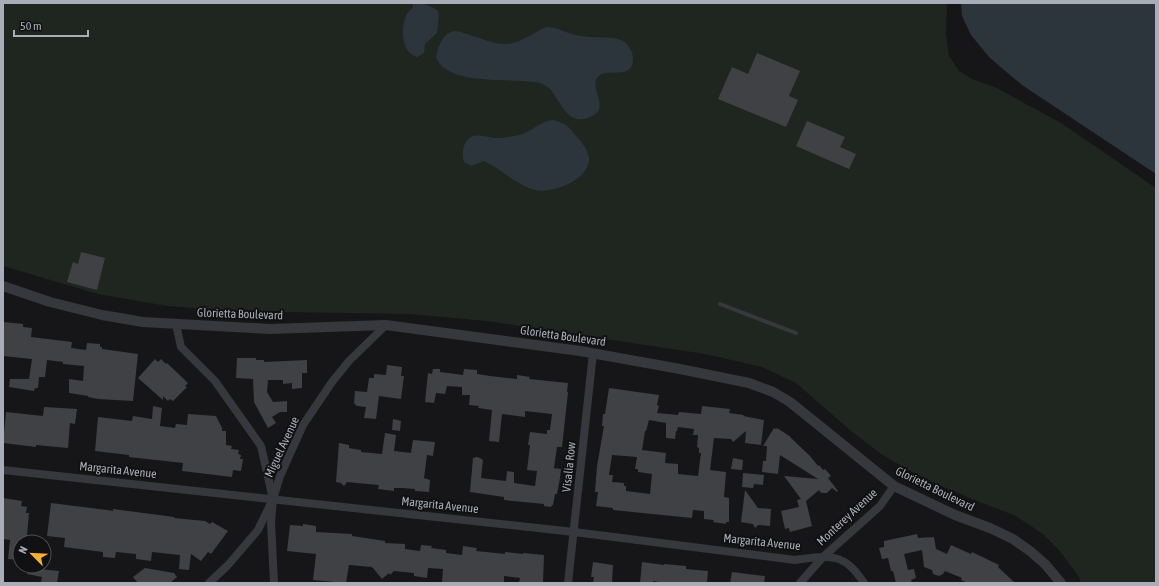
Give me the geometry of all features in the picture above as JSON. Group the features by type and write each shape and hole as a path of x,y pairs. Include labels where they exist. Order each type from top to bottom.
{"street":[{"name":"Glorietta Boulevard","path":"3,286 50,302 102,315 143,322 270,329 386,325 593,353 749,383 773,392 806,413 894,486 955,515 990,528 1013,540 1030,551 1045,564 1061,583"},
{"path":"176,324 181,348 215,381 262,446 274,499 271,522 274,583"},
{"name":"Miguel Avenue","path":"209,583 228,565 258,530 274,499 280,476 304,425 332,382 349,361 386,325"},
{"name":"Visalia Row","path":"568,583 593,353"},
{"name":"Margarita Avenue","path":"3,470 574,532 795,560 823,557 839,558 850,565 864,583"},
{"name":"Monterey Avenue","path":"800,583 823,557 880,506 894,486"}],"lane":[{"path":"720,304 796,333"}],"shaded area":[{"path":"3,3 947,3 946,33 949,56 959,71 972,79 997,88 1061,123 1156,188 1156,583 1081,583 1079,577 1059,550 1044,535 1016,516 939,485 910,471 881,454 851,431 796,383 762,367 705,354 487,321 410,314 229,311 167,306 98,294 3,266"},
{"path":"413,3 432,7 438,11 439,15 437,33 425,44 424,53 417,57 408,50 403,38 403,25 407,13 413,7"},
{"path":"961,3 1156,3 1156,174 1022,85 990,58 971,35 962,16"},
{"path":"546,27 555,28 586,37 619,39 623,41 630,49 633,59 628,70 623,72 605,73 600,75 596,80 595,85 600,105 596,114 582,119 576,119 570,116 561,106 550,89 540,83 465,77 452,73 442,66 436,57 444,37 451,32 459,31 492,42 506,44 522,40"},
{"path":"553,120 564,124 569,128 584,146 589,158 588,166 584,173 569,184 551,190 535,190 515,181 484,161 471,166 464,162 463,155 465,144 467,140 473,136 478,135 498,138 524,134 544,122"}],"building":[{"path":"757,53 800,71 789,96 798,100 786,127 718,99 732,67 748,74"},
{"path":"807,121 845,137 840,147 856,154 849,169 796,146"},
{"path":"81,252 105,258 97,290 67,282 73,262 78,264"},
{"path":"3,322 23,324 23,327 32,328 31,337 72,342 71,348 86,350 87,343 100,344 102,349 138,354 133,401 98,399 69,393 69,379 83,381 84,366 63,364 63,362 47,360 45,377 39,377 38,388 35,388 34,391 9,387 10,379 29,379 32,359 3,356"},
{"path":"237,358 256,358 256,360 264,360 264,362 307,360 307,373 302,373 302,388 292,389 292,383 283,384 283,380 268,380 267,392 273,402 287,401 287,412 280,412 272,417 276,423 268,428 254,402 253,379 236,378"},
{"path":"155,359 158,362 161,359 166,364 167,363 188,383 185,386 187,387 173,401 170,399 168,401 163,396 163,400 138,378"},
{"path":"387,365 402,367 401,376 404,376 401,399 379,396 376,419 364,418 366,407 357,406 354,403 355,391 367,392 369,378 374,378 374,374 386,375"},
{"path":"433,369 440,369 440,372 463,375 464,369 477,370 477,374 490,376 517,379 517,375 530,377 529,379 568,383 562,447 557,447 554,468 561,469 560,478 557,494 555,494 553,505 551,507 544,506 544,504 504,500 504,497 470,492 473,458 477,457 483,460 481,478 506,481 507,471 514,472 514,483 535,486 537,471 527,470 530,432 547,434 547,430 550,430 552,414 525,411 525,417 502,414 499,442 489,441 492,410 469,405 470,395 462,395 462,387 447,386 445,394 436,393 434,403 425,402 428,373 432,374"},
{"path":"609,388 659,395 657,405 659,406 657,413 678,415 679,412 701,414 702,406 730,409 729,413 764,420 761,445 745,443 746,431 733,442 731,439 714,438 710,470 726,472 724,497 729,498 729,522 726,522 726,524 713,522 714,520 704,519 704,511 693,510 692,518 613,510 613,508 596,506 598,492 595,492 597,466 604,426 602,426 603,414 605,414","holes":["649,420 666,423 666,438 675,439 678,427 694,429 693,435 698,435 697,447 699,448 699,453 701,453 698,476 678,474 678,464 665,463 666,453 642,450 645,431","612,455 637,457 635,469 638,469 638,472 652,474 650,494 626,491 626,486 624,486 624,483 612,482 613,475 609,475"]},
{"path":"153,406 162,408 160,426 175,428 176,424 187,425 188,414 216,416 222,431 226,431 226,445 232,446 231,449 239,450 238,454 241,455 240,459 243,459 241,471 233,470 232,477 182,471 183,463 129,457 129,455 95,451 98,417 132,421 133,416 152,419"},
{"path":"44,407 77,409 75,424 70,423 68,448 36,445 36,447 3,443 6,412 43,416"},
{"path":"393,419 401,421 400,431 392,430"},
{"path":"774,428 777,428 791,437 818,466 819,465 823,470 825,469 831,476 828,478 838,491 837,492 832,488 827,493 821,493 819,490 806,501 812,526 790,532 789,528 785,529 781,511 799,507 797,500 801,499 784,476 818,479 780,455 778,474 762,472 763,461 766,461 767,446 763,446"},
{"path":"385,433 396,435 394,451 411,453 413,440 435,442 433,456 427,455 424,478 430,480 429,492 403,488 394,488 394,491 378,489 379,485 347,482 344,486 341,483 336,482 339,443 349,445 349,448 361,450 361,452 382,454"},
{"path":"733,458 743,460 742,470 731,469"},
{"path":"743,473 764,475 763,485 754,484 753,488 742,487"},
{"path":"745,490 758,508 771,509 770,526 758,525 755,528 753,524 741,522"},
{"path":"3,498 22,501 21,506 27,507 26,513 29,513 27,534 12,534 12,559 8,559 10,540 3,539"},
{"path":"51,503 113,511 113,509 205,521 210,524 212,522 228,531 211,554 208,552 201,561 191,554 189,570 179,569 180,555 152,552 151,561 136,559 136,554 116,552 115,558 103,557 103,552 64,547 65,538 52,537 52,534 47,534"},
{"path":"303,524 316,526 316,532 352,534 352,536 385,541 385,543 405,544 405,549 420,551 421,545 432,546 431,548 446,550 446,553 462,555 463,546 477,548 476,551 505,554 505,552 544,555 543,583 519,583 520,578 504,576 504,583 442,583 443,569 428,568 427,578 414,576 414,573 394,571 382,579 372,567 349,565 346,583 313,580 316,554 287,551 290,525 303,526"},
{"path":"917,534 918,538 934,537 936,549 947,554 951,545 971,554 972,552 999,565 998,567 1015,583 968,583 961,580 962,578 945,571 939,576 933,574 932,570 924,567 922,550 904,554 908,570 914,569 916,578 911,580 912,583 896,583 888,558 882,559 879,548 884,547 884,541"},
{"path":"593,562 613,565 612,583 593,583 594,577 591,577"},
{"path":"642,562 686,566 686,569 708,571 707,583 666,583 653,581 653,583 640,583"},
{"path":"145,568 174,573 177,577 170,583 138,583 133,577"},
{"path":"52,570 59,571 57,583 41,582 42,577 27,574 52,574"},
{"path":"732,572 765,576 764,583 730,583"}]}
